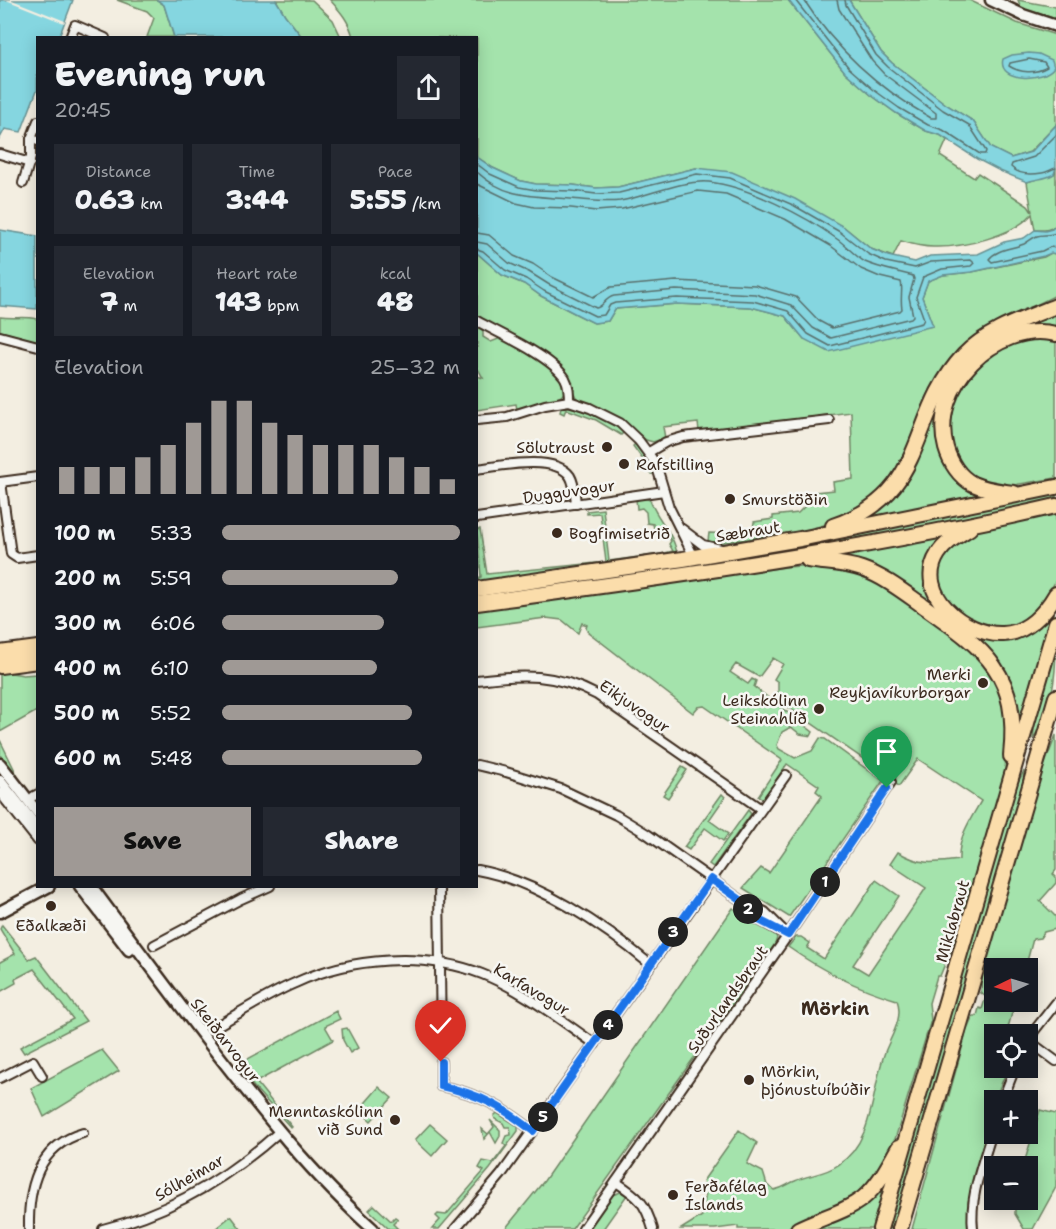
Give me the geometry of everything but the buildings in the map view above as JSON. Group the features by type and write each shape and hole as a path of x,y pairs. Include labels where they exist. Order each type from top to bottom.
{"highway":[{"path":"1023,319 1056,299"},
{"path":"800,539 861,514 882,500 892,490 908,465 938,391 955,365 975,345 991,334 1056,306"},
{"path":"1022,495 987,489 972,483 954,466 944,441 942,426 945,409 956,381 966,368 989,350 1025,334 1056,334"},
{"name":"Sæbraut","path":"478,589 800,539 1056,487"},
{"name":"Sæbraut","path":"478,603 794,558 977,524 1056,506"},
{"path":"977,524 945,545 933,563 932,586 943,606 981,631 1005,634 1030,624 1041,615 1056,594"},
{"path":"794,558 842,564 871,573 895,586 976,644 996,669 1011,708 1012,744 1007,789"},
{"name":"Miklabraut","path":"880,1229 1056,623"},
{"path":"0,653 36,648"},
{"path":"0,666 36,661"},
{"path":"900,1229 1056,697"},
{"path":"1039,757 1056,726"},
{"path":"798,1229 844,1209 865,1196 887,1168 910,1127"}],"street":[{"path":"991,0 1056,26"},
{"path":"71,36 75,25 100,36"},
{"path":"23,183 30,163 34,140"},
{"path":"0,154 30,163"},
{"path":"478,322 536,354 560,372 567,384 569,401"},
{"path":"0,336 36,345"},
{"path":"478,420 507,417 545,405 569,401 590,408 620,423 649,452 656,464 672,516 701,573"},
{"path":"649,452 666,442 683,437 829,420"},
{"path":"478,469 523,463 544,464 563,469 570,476 574,486 576,504"},
{"path":"36,477 0,482 11,554 17,558 36,555"},
{"name":"Dugguvogur","path":"478,518 664,491"},
{"path":"678,526 704,545 735,550"},
{"name":"Eikjuvogur","path":"478,680 530,675 548,677 580,686 597,695 761,809"},
{"path":"0,764 36,810"},
{"path":"478,765 548,784 626,821 742,901 759,920 788,935"},
{"path":"455,1229 501,1175 786,775"},
{"path":"0,781 36,827"},
{"name":"Suðurlandsbraut","path":"583,1229 891,783"},
{"path":"0,793 36,838"},
{"path":"478,870 525,885 570,907 651,964"},
{"path":"0,912 45,888"},
{"name":"Skeiðarvogur","path":"82,888 277,1134 362,1229"},
{"name":"Skeiðarvogur","path":"93,888 277,1134 373,1229"},
{"path":"154,945 266,888"},
{"path":"439,888 441,1047"},
{"name":"Karfavogur","path":"215,1027 297,982 329,971 386,961 440,962 484,975 512,989 534,1001 595,1044"},
{"path":"1038,1028 1056,1003"},
{"path":"1038,1049 1056,1061"},
{"path":"0,1078 33,1060 42,1076"},
{"path":"441,1062 441,1086 483,1097 498,1105 533,1131"},
{"path":"29,1229 30,1197 40,1167 58,1145 82,1133"},
{"name":"Sólheimar","path":"103,1229 151,1214 194,1194 277,1134"},
{"path":"973,1229 975,1192 989,1144"},
{"path":"616,1182 639,1197 644,1203 653,1229"}],"green space":[{"path":"117,0 157,0 164,5 174,36 147,36 154,18 147,11"},
{"path":"276,0 312,0 333,20 341,36 301,36"},
{"path":"330,0 788,0 845,72 896,113 926,131 940,135 947,140 940,156 974,178 978,173 1028,206 1032,212 1027,182 1054,174 1056,168 1056,225 1049,229 1035,230 1032,214 1013,229 972,243 933,247 901,241 893,257 871,249 844,227 696,168 618,187 596,188 521,181 493,168 478,158 478,36 353,36 344,17"},
{"path":"849,0 969,0 1017,23 1056,35 1056,125 1030,152 1011,158 991,148 973,121 947,105 881,52"},
{"path":"1018,0 1056,7 1056,19 1021,8"},
{"path":"1051,253 1056,254 1056,295 988,329 970,341 895,479 845,519 810,529 716,543 708,541 709,533 734,534 753,530 754,522 773,519 773,516 798,513 809,502 815,501 815,492 834,490 833,482 853,479 851,412 699,431 698,423 663,427 665,438 653,442 646,440 614,415 577,399 563,371 478,318 478,254 502,275 524,284 541,296 594,323 608,321 615,309 677,304 751,307 785,316 804,339 933,326 922,297 928,281 943,275 972,272 1044,257"},
{"path":"1056,310 1056,331 998,340 949,387 949,467 1000,496 842,527 887,501 948,381 999,335"},
{"path":"0,317 36,319 36,341 0,331"},
{"path":"478,325 483,331 483,337 491,342 501,338 544,362 563,380 565,388 561,396 555,399 517,410 516,404 478,410 478,376 483,378 478,369"},
{"path":"1025,338 1056,338 1056,478 1002,487 971,477 957,464 947,432 954,391 964,376 1001,347"},
{"path":"561,408 581,409 596,415 624,432 621,435 596,420 566,409 564,414 560,412"},
{"path":"636,443 650,460 654,474 642,467 646,464 633,446"},
{"path":"1056,491 1056,501 996,514 715,567 706,563 806,544"},
{"path":"636,499 650,500 673,540 677,555 478,585 478,578 481,577 478,542 478,530 480,529 487,574 606,562 600,513 587,514 587,511 603,509 609,561 673,551 666,533 655,533 653,524 647,523 646,512 642,508 637,509"},
{"path":"1056,513 1056,580 1042,606 1026,624 990,630 947,606 934,575 936,563 965,535 986,528"},
{"path":"958,530 934,552 935,603 1004,637 1055,606 1016,736 1008,681 963,629 832,558 832,555"},
{"path":"682,565 682,570 478,598 478,593"},
{"path":"816,565 864,574 892,590 977,650 994,669 1008,712 1005,773 987,839 954,942 940,976 937,976 929,1003 931,1020 893,1146 877,1179 856,1199 797,1224 791,1229 738,1229 738,1226 681,1229 702,1216 706,1192 703,1181 739,1130 757,1143 747,1164 763,1172 767,1185 774,1190 833,1168 850,1155 859,1142 870,1113 880,1066 898,1020 897,1000 840,978 788,947 796,937 801,937 810,943 807,948 824,959 876,880 899,896 853,965 868,974 926,888 890,864 898,852 914,860 927,862 959,860 960,844 981,801 918,759 899,786 894,783 900,766 912,749 907,743 885,774 778,700 778,682 774,679 783,664 773,658 759,677 736,664 730,672 748,684 752,679 756,681 754,687 813,732 811,736 800,734 791,727 782,732 777,745 779,749 795,758 812,751 820,738 825,739 883,781 789,917 743,888 761,868 769,873 822,796 816,791 819,786 787,764 763,799 758,796 782,760 704,706 698,707 693,713 588,632 587,625 582,623 578,633 562,620 546,618 478,627 478,609 786,567"},
{"path":"1056,644 1052,694 1045,717 1033,739 1035,721"},
{"path":"0,671 23,675 36,674 36,712 0,732"},
{"path":"1056,735 1056,870 1053,874 1056,877 1056,883 1040,901 1056,917 1056,929 1044,932 1040,938 1033,939 1028,958 987,958 1033,795"},
{"path":"0,740 24,789 0,755"},
{"path":"682,767 687,770 668,798 663,795"},
{"path":"1024,771 1022,794 895,1229 887,1229 1016,786"},
{"path":"722,794 725,797 709,820 728,834 723,841 705,828 689,850 684,847"},
{"path":"748,810 751,814 713,867 709,864"},
{"path":"733,908 760,926 761,924 773,931 777,938 775,944 572,1229 505,1229 544,1181"},
{"path":"2,925 29,959 36,956 86,1021 24,1053 20,1047 73,1019 34,969 15,979 16,983 0,992 0,962 15,954 0,929"},
{"path":"984,967 984,995 981,993"},
{"path":"984,1003 984,1012 1012,1012 1009,1024 984,1024 984,1078 1004,1078 999,1090 984,1090 984,1140 968,1202 970,1229 912,1229 967,1030 973,1016 977,1016 979,1008 982,1009"},
{"path":"336,1011 340,1019 325,1026 333,1040 256,1082 291,1128 235,1066"},
{"path":"347,1028 358,1048 350,1053 343,1040 342,1029"},
{"path":"102,1050 119,1071 44,1117 31,1088"},
{"path":"379,1087 392,1098 371,1121 359,1110"},
{"path":"1040,1110 1056,1114 1056,1187 1033,1229 1024,1229 1015,1210 1038,1210 1038,1156 1026,1156 1030,1144 1038,1144"},
{"path":"497,1113 518,1126 518,1131 490,1169 439,1229 432,1229 440,1220 436,1216 446,1215 484,1171 479,1168 483,1161 493,1163 506,1146 503,1143 506,1136 511,1135 510,1127 505,1127 503,1123 495,1119 494,1116"},
{"path":"490,1120 500,1130 496,1143 490,1132 484,1139 482,1129 488,1134 494,1127"},
{"path":"430,1124 447,1139 432,1156 415,1140"},
{"path":"891,1177 875,1229 812,1229"},
{"path":"621,1192 627,1195 603,1229 588,1229 612,1195"},
{"path":"374,1205 391,1221 395,1217 398,1219 393,1224 398,1229 389,1229 369,1210"},
{"path":"231,1216 241,1229 215,1229"}],"water":[{"path":"0,0 73,0 59,36 36,36 36,93 21,132 5,129 0,138"},
{"path":"157,0 276,0 301,36 174,36 164,5"},
{"path":"788,0 849,0 881,52 892,63 947,105 973,121 991,148 1011,158 1031,152 1056,125 1054,174 1027,182 977,159 940,135 926,131 896,113 845,72"},
{"path":"1039,54 1052,60 1054,67 1041,75 1022,77 1014,76 1003,67 1003,59 1012,55"},
{"path":"478,158 493,168 521,181 596,188 618,187 696,168 732,172 795,199 844,227 871,249 888,256 915,262 930,256 978,254 1004,242 1024,238 1035,230 1045,231 1056,225 1056,254 1051,253 972,272 943,275 928,281 922,297 933,326 829,352 804,339 785,316 751,307 677,304 615,309 608,321 594,323 541,296 524,284 502,275 478,254"},
{"path":"0,230 36,236 36,309 0,306"}],"pier":[{"path":"6,0 12,0 65,21 64,23"}],"place":[{"name":"Sölutraust","path":"607,447"},
{"name":"Rafstilling","path":"624,464"},
{"name":"Smurstöðin","path":"730,499"},
{"name":"Bogfimisetrið","path":"557,533"},
{"name":"Merki Reykjavíkurborgar","path":"983,683"},
{"name":"Leikskólinn Steinahlíð","path":"819,709"},
{"name":"Eðalkæði","path":"51,906"},
{"name":"Mörkin, þjónustuíbúðir","path":"749,1080"},
{"name":"Menntaskólinn við Sund","path":"395,1120"},
{"name":"Ferðafélag Íslands","path":"673,1195"}],"district":[{"name":"Mörkin","path":"835,1009"}],"route":[{"path":"441,1062 441,1086 483,1097 498,1105 533,1131 711,879 742,901 759,920 788,935 887,788"}]}
